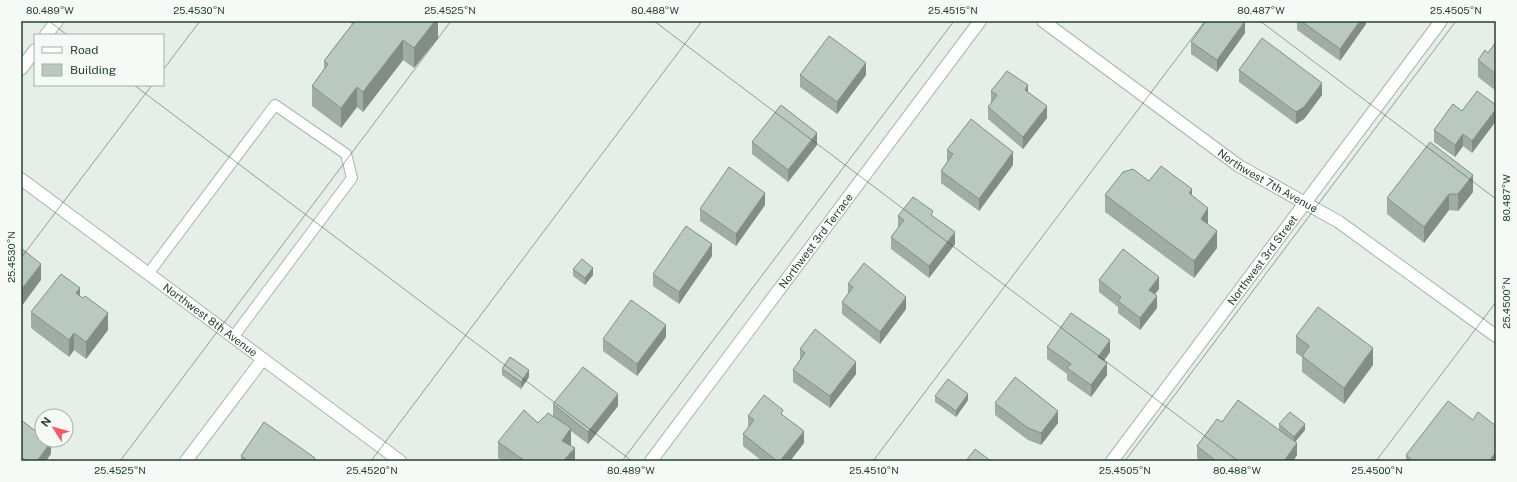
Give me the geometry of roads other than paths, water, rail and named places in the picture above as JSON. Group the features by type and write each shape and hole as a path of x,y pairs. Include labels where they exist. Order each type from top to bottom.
{"street":[{"path":"47,34 57,21"},
{"name":"Northwest 3rd Terrace","path":"651,461 980,21"},
{"name":"Northwest 7th Avenue","path":"1044,21 1239,166 1345,226 1496,336"},
{"name":"Northwest 3rd Street","path":"1112,461 1441,21"},
{"path":"21,69 34,51"},
{"name":"Northwest 8th Avenue","path":"21,179 400,461"},
{"path":"186,461 263,359"}],"lane":[{"path":"148,274 275,104 346,154 352,178 234,336"}]}
